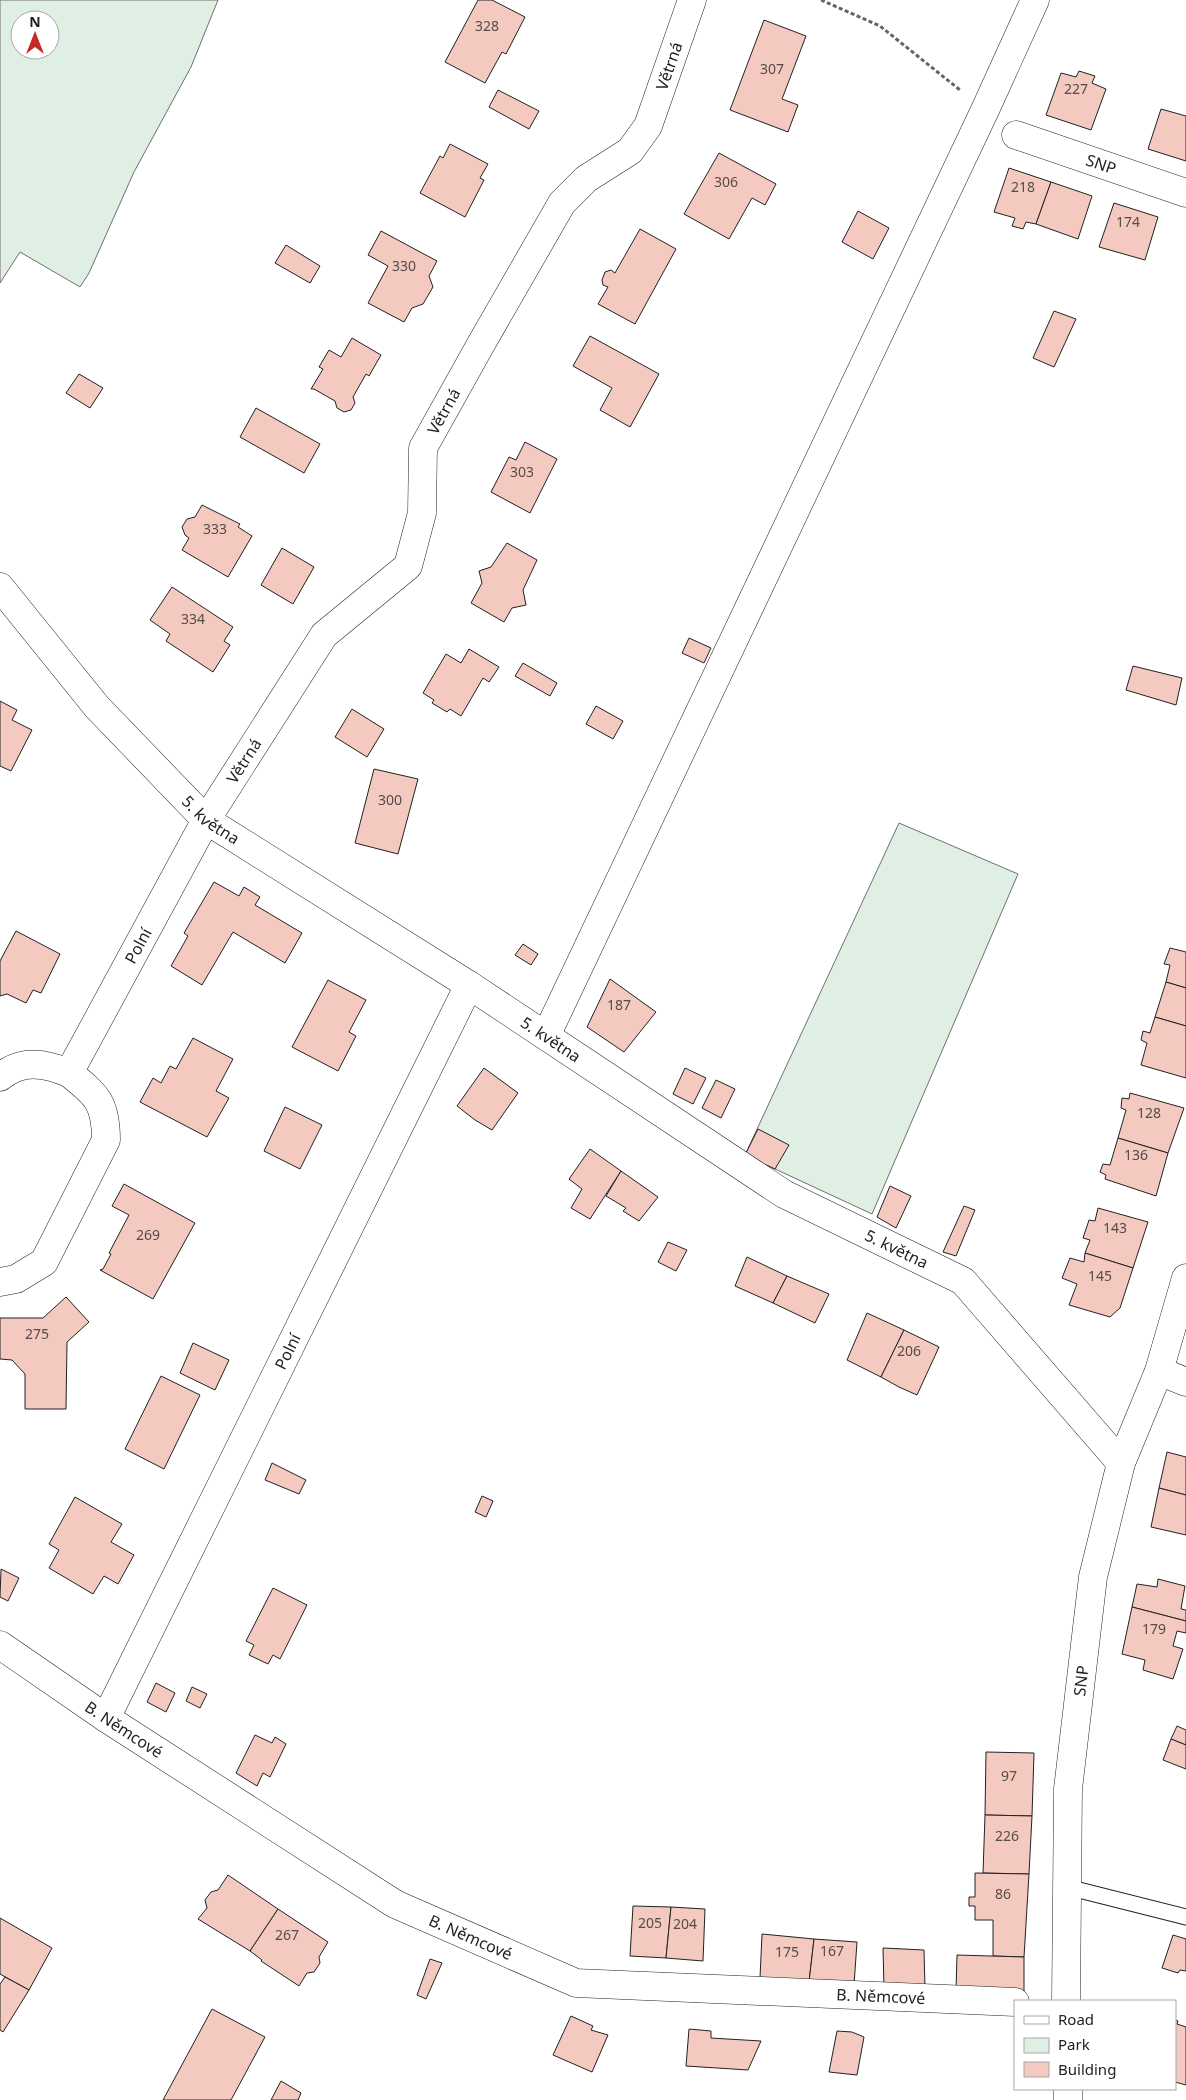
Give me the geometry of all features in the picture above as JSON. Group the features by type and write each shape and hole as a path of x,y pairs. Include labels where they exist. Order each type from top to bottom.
{"street":[{"name":"Větrná","path":"206,820 324,635 408,566 422,513 423,448 480,344 562,203 586,179 630,151 648,126 692,0"},
{"path":"546,1036 985,110 1035,0"},
{"name":"SNP","path":"1016,135 1186,192"},
{"name":"5. května","path":"0,587 97,707 206,820 469,985 784,1194 963,1280 1121,1463"},
{"name":"Polní","path":"69,1073 206,820"},
{"name":"Polní","path":"106,1718 469,985"},
{"path":"0,1077 12,1067 47,1064 69,1073 93,1092 106,1118 106,1140 44,1262 16,1279 0,1282"},
{"name":"SNP","path":"1066,2000 1068,1789 1093,1577 1121,1463 1159,1371 1186,1278"},
{"path":"1159,1371 1186,1382"},
{"name":"B. Němcové","path":"0,1645 106,1718 395,1904 576,1983 1014,2002"}],"lane":[{"path":"1067,1886 1186,1917"}],"path":[{"path":"820,0 880,26 985,110"}],"green space":[{"path":"0,0 218,0 191,67 134,172 89,273 80,287 20,252 0,283"},
{"path":"899,823 1018,874 872,1214 745,1155"}],"building":[{"path":"478,0 492,0 525,17 506,54 502,52 485,83 445,62"},
{"path":"764,20 806,36 782,99 798,105 788,132 730,110"},
{"path":"1079,71 1095,76 1092,83 1106,89 1091,130 1046,115 1061,73 1076,77"},
{"path":"498,90 539,111 529,129 489,107"},
{"path":"1161,109 1186,116 1186,161 1148,149"},
{"path":"450,144 488,164 480,178 484,180 465,217 420,193 440,156 443,158"},
{"path":"719,153 776,184 765,205 752,198 729,239 684,214"},
{"path":"1009,168 1051,182 1036,224 1026,222 1023,229 1012,226 1015,218 994,212"},
{"path":"1051,182 1092,196 1078,239 1036,224"},
{"path":"1114,203 1158,217 1145,260 1099,247"},
{"path":"858,211 889,228 873,259 842,242"},
{"path":"640,229 676,249 635,324 598,304 608,287 603,285 602,280 605,272 611,270 615,273"},
{"path":"381,231 437,261 429,276 433,287 423,304 412,308 404,322 368,303 388,266 368,255"},
{"path":"286,245 320,266 310,283 275,263"},
{"path":"1054,311 1076,319 1054,367 1033,358"},
{"path":"590,336 659,374 630,427 600,410 612,388 573,366"},
{"path":"352,338 381,355 369,376 366,374 353,397 355,403 351,410 344,412 337,408 335,401 311,389 323,369 319,367 329,350 341,357"},
{"path":"79,374 103,388 90,408 66,393"},
{"path":"256,408 320,444 304,473 240,437"},
{"path":"525,442 557,459 530,513 491,492 509,457 516,460"},
{"path":"202,505 240,524 238,527 252,536 228,577 182,550 189,538 185,535 182,527 187,519 195,517"},
{"path":"507,543 537,560 523,590 526,605 512,608 504,622 471,603 482,583 479,571 491,567"},
{"path":"282,548 314,567 293,604 261,585"},
{"path":"172,587 233,627 224,641 230,645 213,672 166,641 170,634 150,620"},
{"path":"689,638 711,648 704,663 682,653"},
{"path":"469,649 499,667 489,682 483,678 461,716 450,709 447,712 432,703 434,700 423,693 446,654 461,663"},
{"path":"523,663 557,683 550,696 515,676"},
{"path":"1133,666 1182,678 1176,705 1126,690"},
{"path":"0,701 17,710 12,720 32,730 11,771 0,766"},
{"path":"596,706 623,721 613,739 586,724"},
{"path":"352,709 384,729 367,757 335,737"},
{"path":"374,769 418,779 398,854 355,843"},
{"path":"214,882 239,896 244,887 260,897 255,905 302,933 285,963 233,932 202,985 171,966 188,936 184,933"},
{"path":"16,931 60,954 41,993 33,990 26,1003 7,994 0,996 0,961"},
{"path":"523,944 538,954 531,965 515,955"},
{"path":"1170,948 1186,952 1186,988 1166,982 1170,965 1164,964"},
{"path":"610,979 656,1012 624,1052 587,1027"},
{"path":"328,980 366,1000 349,1032 356,1036 338,1071 292,1047"},
{"path":"1166,982 1186,988 1186,1026 1155,1017"},
{"path":"1155,1017 1186,1026 1186,1078 1141,1065 1147,1043 1141,1040 1143,1031 1150,1033"},
{"path":"193,1038 233,1059 216,1091 229,1098 207,1137 140,1102 153,1078 161,1083 170,1066 176,1069"},
{"path":"484,1068 518,1093 492,1130 457,1106"},
{"path":"685,1068 706,1078 693,1104 673,1094"},
{"path":"716,1080 735,1089 721,1118 702,1108"},
{"path":"1130,1093 1184,1108 1168,1153 1118,1138 1126,1110 1121,1108 1122,1098 1129,1099"},
{"path":"285,1107 322,1125 300,1169 264,1151"},
{"path":"758,1129 789,1145 775,1169 745,1155"},
{"path":"1118,1138 1168,1153 1156,1196 1105,1179 1106,1175 1100,1172 1103,1164 1110,1165"},
{"path":"590,1149 621,1171 590,1219 571,1208 582,1189 569,1179"},
{"path":"621,1171 658,1197 639,1221 623,1211 626,1208 606,1196"},
{"path":"124,1184 195,1223 153,1299 100,1270 103,1269 111,1254 109,1253 129,1215 112,1206"},
{"path":"890,1186 911,1196 896,1228 877,1217"},
{"path":"964,1206 975,1210 956,1256 943,1252"},
{"path":"1098,1208 1148,1222 1133,1268 1085,1253 1090,1240 1083,1238 1089,1220 1095,1221"},
{"path":"668,1242 687,1250 676,1271 658,1262"},
{"path":"1085,1253 1133,1268 1120,1308 1110,1317 1069,1305 1077,1284 1062,1278 1070,1258 1084,1262"},
{"path":"747,1257 787,1276 773,1303 735,1286"},
{"path":"787,1276 829,1294 815,1323 773,1303"},
{"path":"66,1297 89,1322 67,1342 66,1409 25,1409 25,1374 12,1360 0,1359 0,1318 43,1318"},
{"path":"867,1313 904,1330 881,1377 847,1360"},
{"path":"904,1330 939,1347 917,1395 881,1377"},
{"path":"193,1343 229,1360 215,1390 180,1373"},
{"path":"161,1376 200,1395 164,1469 125,1449"},
{"path":"1167,1452 1186,1457 1186,1495 1159,1488"},
{"path":"272,1463 306,1480 299,1494 265,1480"},
{"path":"1159,1488 1186,1495 1186,1535 1151,1527"},
{"path":"482,1496 493,1501 486,1517 475,1512"},
{"path":"75,1497 122,1524 111,1542 134,1555 118,1584 104,1576 93,1594 49,1568 59,1550 49,1544"},
{"path":"1,1569 19,1578 8,1601 0,1597"},
{"path":"1158,1579 1185,1586 1181,1609 1186,1610 1186,1621 1132,1607 1137,1584 1157,1587"},
{"path":"273,1588 307,1605 280,1659 273,1655 268,1664 249,1655 254,1645 246,1641"},
{"path":"1132,1607 1186,1621 1186,1633 1177,1631 1173,1646 1183,1649 1173,1679 1143,1670 1145,1660 1122,1654"},
{"path":"156,1683 175,1693 166,1712 147,1702"},
{"path":"192,1687 207,1694 200,1708 186,1701"},
{"path":"1177,1726 1186,1730 1186,1745 1171,1739"},
{"path":"255,1735 272,1743 275,1737 286,1744 270,1777 263,1773 257,1786 236,1773"},
{"path":"1171,1739 1186,1745 1186,1769 1163,1760"},
{"path":"986,1752 1034,1753 1032,1816 985,1815"},
{"path":"985,1815 1032,1816 1029,1874 983,1873"},
{"path":"975,1873 1029,1874 1024,1957 993,1956 993,1920 975,1920 975,1906 969,1906 969,1897 975,1897"},
{"path":"228,1875 278,1909 250,1951 198,1919 207,1908 205,1900 211,1892 218,1890"},
{"path":"633,1906 671,1907 666,1958 630,1956"},
{"path":"671,1907 705,1909 703,1961 666,1958"},
{"path":"278,1909 328,1942 319,1957 320,1963 314,1972 307,1973 299,1986 261,1961 250,1951"},
{"path":"0,1918 52,1948 29,1990 0,1974"},
{"path":"762,1934 814,1939 809,1982 760,1978"},
{"path":"1173,1935 1186,1939 1186,1971 1180,1970 1178,1973 1162,1968"},
{"path":"814,1939 857,1942 854,1985 809,1982"},
{"path":"883,1948 924,1950 925,1989 884,1988"},
{"path":"957,1955 1024,1957 1024,1991 956,1990"},
{"path":"430,1959 442,1963 426,1999 417,1995"},
{"path":"5,1977 29,1990 3,2032 0,2030 0,1984"},
{"path":"212,2009 265,2037 231,2100 163,2100"},
{"path":"571,2016 593,2026 591,2030 608,2035 592,2072 553,2055"},
{"path":"1176,2020 1178,2021 1177,2024 1186,2027 1186,2085 1176,2082"},
{"path":"689,2029 711,2031 711,2038 761,2041 748,2070 686,2066"},
{"path":"837,2031 852,2032 864,2037 857,2075 829,2072"},
{"path":"281,2081 301,2093 298,2100 271,2100"}]}
